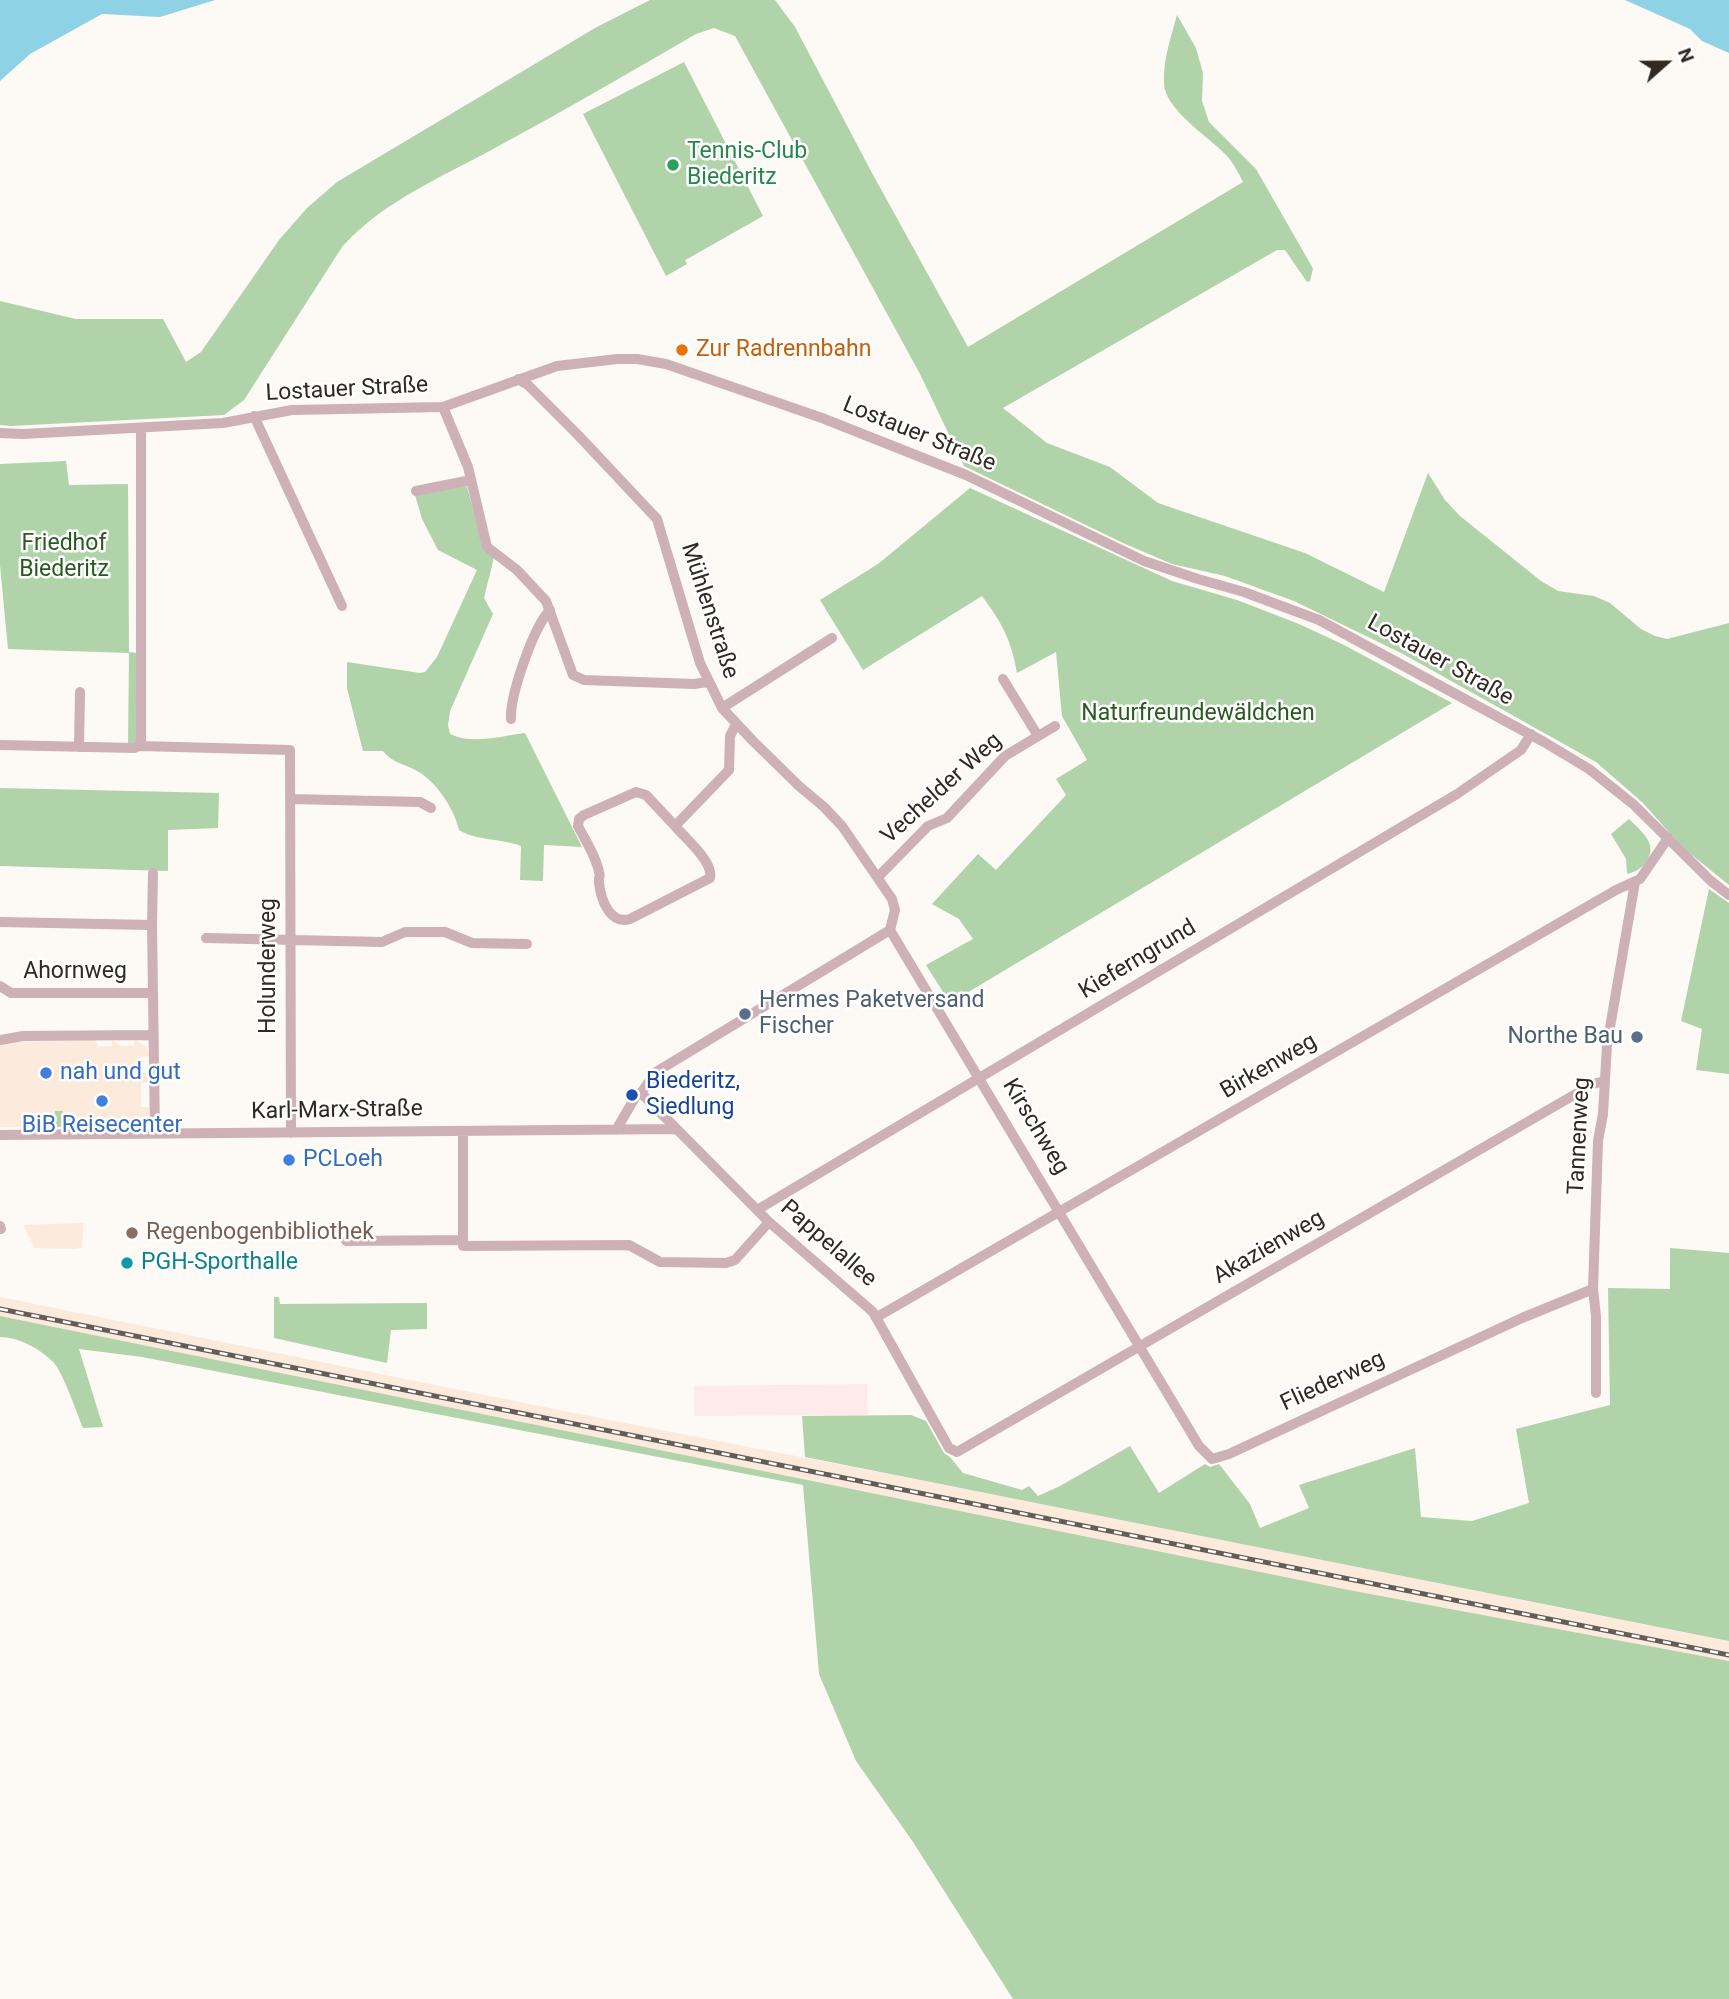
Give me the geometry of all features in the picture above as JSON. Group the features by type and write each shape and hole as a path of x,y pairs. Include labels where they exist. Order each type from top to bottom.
{"street":[{"name":"Lostauer Straße","path":"0,433 223,423 292,410 443,407 557,366 630,359 666,364 822,418 966,475 1144,561 1244,592 1319,620 1531,734 1609,783 1729,895"},
{"name":"Mühlenstraße","path":"518,379 528,385 612,469 657,519 696,650 722,708 842,826 888,891 895,910 890,930"},
{"path":"443,407 465,459 487,547 528,581 546,601 569,668 576,678 694,684 708,681"},
{"path":"254,416 342,606"},
{"path":"0,745 139,746 142,734 141,428"},
{"path":"416,491 471,480"},
{"path":"511,719 510,705 514,688 540,624 550,610"},
{"path":"722,708 832,638"},
{"name":"Vechelder Weg","path":"1003,679 1038,736"},
{"path":"79,747 80,692"},
{"path":"675,826 729,770 730,736 736,724"},
{"name":"Vechelder Weg","path":"878,877 928,826 947,818 1005,756 1055,726"},
{"name":"Kieferngrund","path":"757,1210 1457,794 1521,750 1531,734"},
{"name":"Holunderweg","path":"139,746 289,750 291,1133"},
{"path":"636,792 646,795 675,826 707,862 711,872 709,878 630,919 624,921 612,916 608,912 599,884 599,871 578,826 579,820 584,815 636,792"},
{"path":"290,799 420,802 431,808"},
{"name":"Birkenweg","path":"877,1317 1595,902 1640,879 1668,838"},
{"name":"Ahornweg","path":"153,873 155,1134"},
{"name":"Tannenweg","path":"1596,1393 1596,1316 1593,1289 1598,1141 1603,1114 1607,1045 1635,882"},
{"name":"Ahornweg","path":"0,922 152,925"},
{"path":"616,1130 636,1096 641,1093 650,1077 662,1067 890,930"},
{"name":"Kirschweg","path":"890,930 1142,1347"},
{"path":"206,938 382,942 405,932 445,932 472,943 527,944"},
{"name":"Ahornweg","path":"0,986 11,993 153,993"},
{"path":"0,1040 23,1036 153,1035"},
{"name":"Akazienweg","path":"955,1452 965,1449 1142,1347 1593,1084 1604,1081"},
{"name":"Pappelallee","path":"641,1093 769,1222 877,1317 949,1448 955,1452"},
{"name":"Karl-Marx-Straße","path":"0,1135 675,1129"},
{"path":"463,1132 463,1246 629,1245 660,1262 726,1263 735,1260 769,1222"},
{"path":"346,1241 463,1240"},
{"name":"Fliederweg","path":"1142,1347 1206,1455 1212,1459 1522,1318 1593,1289"}],"shaded area":[{"path":"95,1040 98,1046 112,1046 112,1040 120,1046 134,1046 135,1040 147,1047 149,1056 141,1057 141,1073 149,1073 149,1082 141,1083 141,1107 149,1107 149,1121 141,1126 0,1127 0,1045 15,1042"},
{"path":"83,1223 82,1248 74,1249 35,1248 23,1225"},
{"path":"0,1297 564,1411 1665,1627 1729,1641 1729,1661 1349,1590 0,1316"},
{"path":"867,1384 868,1415 694,1416 694,1386"}],"green space":[{"path":"650,0 775,0 795,27 968,347 1243,182 1226,155 1179,112 1166,93 1165,66 1177,15 1196,48 1203,73 1202,101 1209,122 1256,169 1313,269 1310,281 1307,282 1285,250 1277,250 1003,408 1047,443 1110,467 1158,503 1305,553 1384,592 1428,473 1445,500 1460,516 1541,581 1558,591 1594,596 1610,603 1641,629 1667,639 1729,623 1729,885 1682,847 1643,803 1596,762 1403,654 1294,601 1225,576 1172,564 964,466 920,374 735,36 714,28 696,34 418,189 359,230 342,247 244,400 224,415 0,425 0,301 76,319 163,319 186,362 201,352 279,240 307,208 337,182 595,28"},
{"name":"Tennis-Club Biederitz","path":"684,62 763,216 685,260 687,264 666,276 583,114"},
{"name":"Friedhof Biederitz","path":"66,461 69,485 128,484 129,652 137,653 137,736 136,742 128,745 129,653 8,649 0,565 0,464"},
{"path":"463,485 467,487 484,550 494,557 484,598 493,614 450,711 448,725 450,734 468,739 525,733 582,847 544,845 543,881 520,880 521,846 473,836 459,830 444,797 424,776 395,761 383,751 363,751 347,688 347,662 420,673 425,672 437,657 477,570 438,550 422,519 415,495"},
{"name":"Naturfreundewäldchen","path":"970,488 1172,581 1237,600 1299,624 1452,703 950,1003 926,965 973,939 959,919 932,904 978,854 996,870 1066,795 1056,779 1087,760 1062,716 1056,652 1017,673 1005,632 982,596 863,670 820,600 878,564"},
{"path":"0,788 219,793 218,828 168,830 168,871 0,866"},
{"path":"1629,819 1647,838 1651,849 1644,864 1638,870 1627,874 1626,859 1611,834"},
{"path":"1709,889 1729,903 1729,1074 1696,1070 1702,1029 1681,1021"},
{"path":"55,1111 63,1111 63,1118 81,1118 82,1127 31,1127 31,1112 33,1119 54,1119"},
{"path":"1670,1248 1729,1253 1729,1641 805,1457 802,1416 911,1415 926,1421 944,1453 963,1473 1022,1490 1029,1486 1038,1496 1130,1446 1159,1493 1205,1464 1210,1467 1219,1464 1250,1504 1260,1528 1309,1508 1299,1485 1415,1448 1421,1517 1472,1521 1529,1503 1516,1429 1610,1405 1608,1288 1670,1289"},
{"path":"274,1297 279,1297 280,1304 427,1303 427,1329 391,1330 387,1363 274,1338"},
{"path":"0,1316 1349,1590 1729,1661 1729,1999 1013,1999 913,1842 856,1761 819,1674 803,1485 142,1357 79,1349 103,1427 83,1428 58,1368 43,1353 29,1345 0,1337"}],"water":[{"path":"0,0 215,0 160,17 102,14 30,54 0,81"},
{"path":"1625,0 1729,0 1729,53 1702,41 1690,29"}],"railway":[{"path":"0,1309 1729,1655"}],"place":[{"name":"Tennis-Club Biederitz","path":"673,165"},
{"name":"Zur Radrennbahn","path":"682,350"},
{"name":"Hermes Paketversand Fischer","path":"745,1014"},
{"name":"Northe Bau","path":"1637,1037"},
{"name":"nah und gut","path":"46,1073"},
{"name":"Biederitz, Siedlung","path":"632,1095"},
{"name":"BiB Reisecenter","path":"102,1101"},
{"name":"PCLoeh","path":"289,1160"},
{"name":"Regenbogenbibliothek","path":"132,1233"},
{"name":"PGH-Sporthalle","path":"127,1263"}]}
